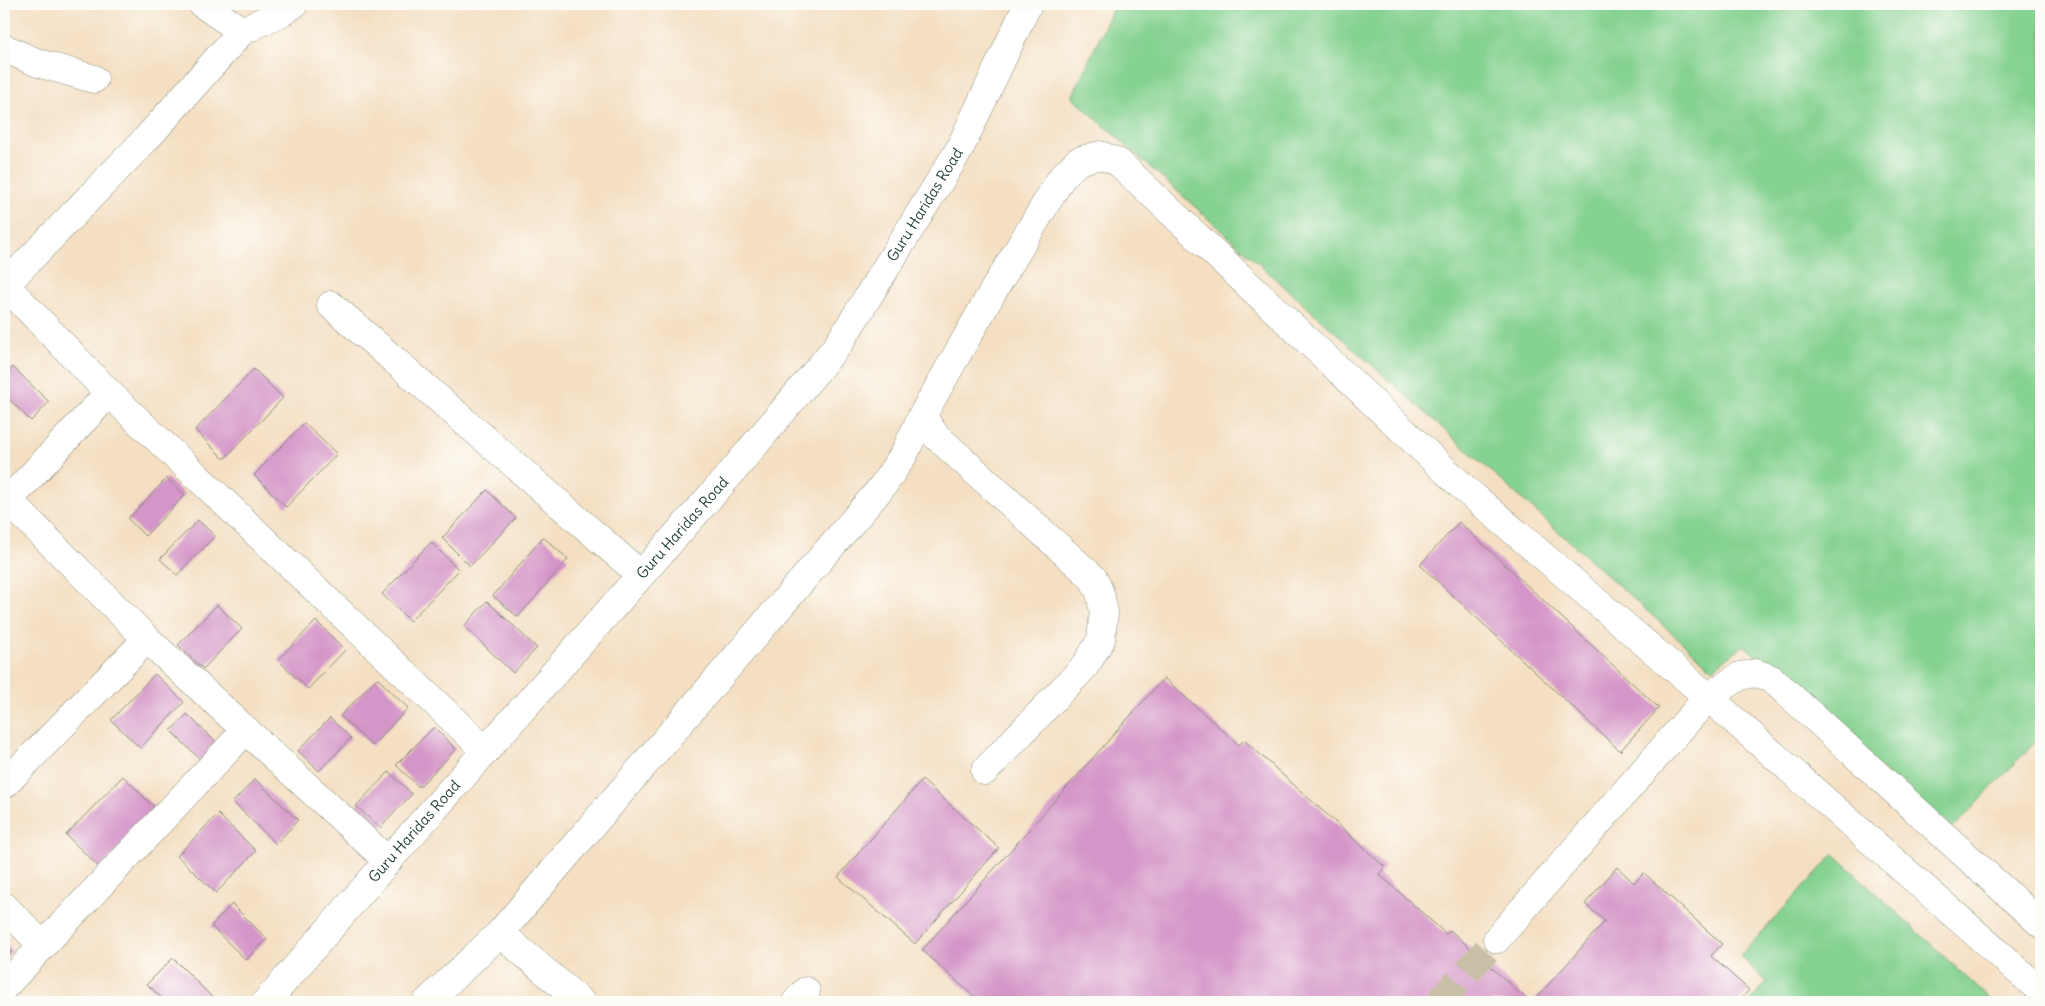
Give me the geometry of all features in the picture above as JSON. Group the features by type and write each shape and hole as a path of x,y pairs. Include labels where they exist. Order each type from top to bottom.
{"street":[{"path":"202,4 242,31"},
{"path":"294,4 284,11 242,31 146,138 4,285 109,393 486,751"},
{"name":"Guru Haridas Road","path":"266,1002 732,472 838,345 959,150 1028,4"},
{"path":"4,48 38,63 94,79"},
{"path":"429,1002 500,933 882,486 904,454 922,416 992,293 1062,177 1078,161 1100,154 1118,162 1466,490 1708,697 2041,991"},
{"path":"331,306 641,575"},
{"path":"109,393 6,503 147,639 388,861"},
{"path":"922,416 935,435 1093,578 1100,593 1104,612 1101,640 1085,666 985,770"},
{"path":"4,785 147,639"},
{"path":"1497,939 1708,697 1740,676 1756,673 1772,679 2041,924"},
{"path":"4,987 246,730"},
{"path":"4,906 42,946"},
{"path":"500,933 581,1002"}],"green space":[{"path":"1115,4 2041,4 2041,736 1950,831 1744,645 1712,669 1072,97"},
{"path":"1834,854 1993,1002 1749,1002 1767,982 1740,956"}],"building":[{"path":"13,367 49,402 31,421 4,394 4,377"},
{"path":"254,369 283,398 224,459 195,430"},
{"path":"304,423 337,454 286,507 254,475"},
{"path":"167,478 185,495 145,536 128,519"},
{"path":"487,490 516,518 470,566 442,538"},
{"path":"198,520 215,536 177,575 160,559"},
{"path":"1459,522 1659,708 1620,751 1420,565"},
{"path":"543,537 568,559 518,617 493,596"},
{"path":"431,542 459,570 410,621 382,594"},
{"path":"487,601 537,648 513,673 464,626"},
{"path":"217,605 242,629 203,669 178,645"},
{"path":"316,621 345,650 308,689 278,660"},
{"path":"155,674 184,702 140,748 111,720"},
{"path":"377,678 408,708 372,746 340,716"},
{"path":"1164,678 1239,745 1244,740 1385,867 1379,874 1446,934 1450,930 1530,1002 980,1002 922,950"},
{"path":"187,714 222,748 205,764 171,731"},
{"path":"330,718 351,738 319,771 298,751"},
{"path":"434,727 456,749 419,787 396,765"},
{"path":"389,772 412,794 380,828 356,806"},
{"path":"123,776 157,810 100,868 66,835"},
{"path":"255,779 298,820 276,844 233,802"},
{"path":"922,780 999,848 915,944 838,877"},
{"path":"218,814 256,851 216,893 177,856"},
{"path":"1617,867 1634,883 1644,873 1722,944 1711,956 1749,990 1738,1002 1533,1002 1605,921 1585,904"},
{"path":"232,904 267,939 246,960 211,926"},
{"path":"4,943 12,951 4,960"},
{"path":"173,958 215,1002 166,1002 147,984"}],"tunnel":[{"path":"1439,1002 1497,939"}]}
